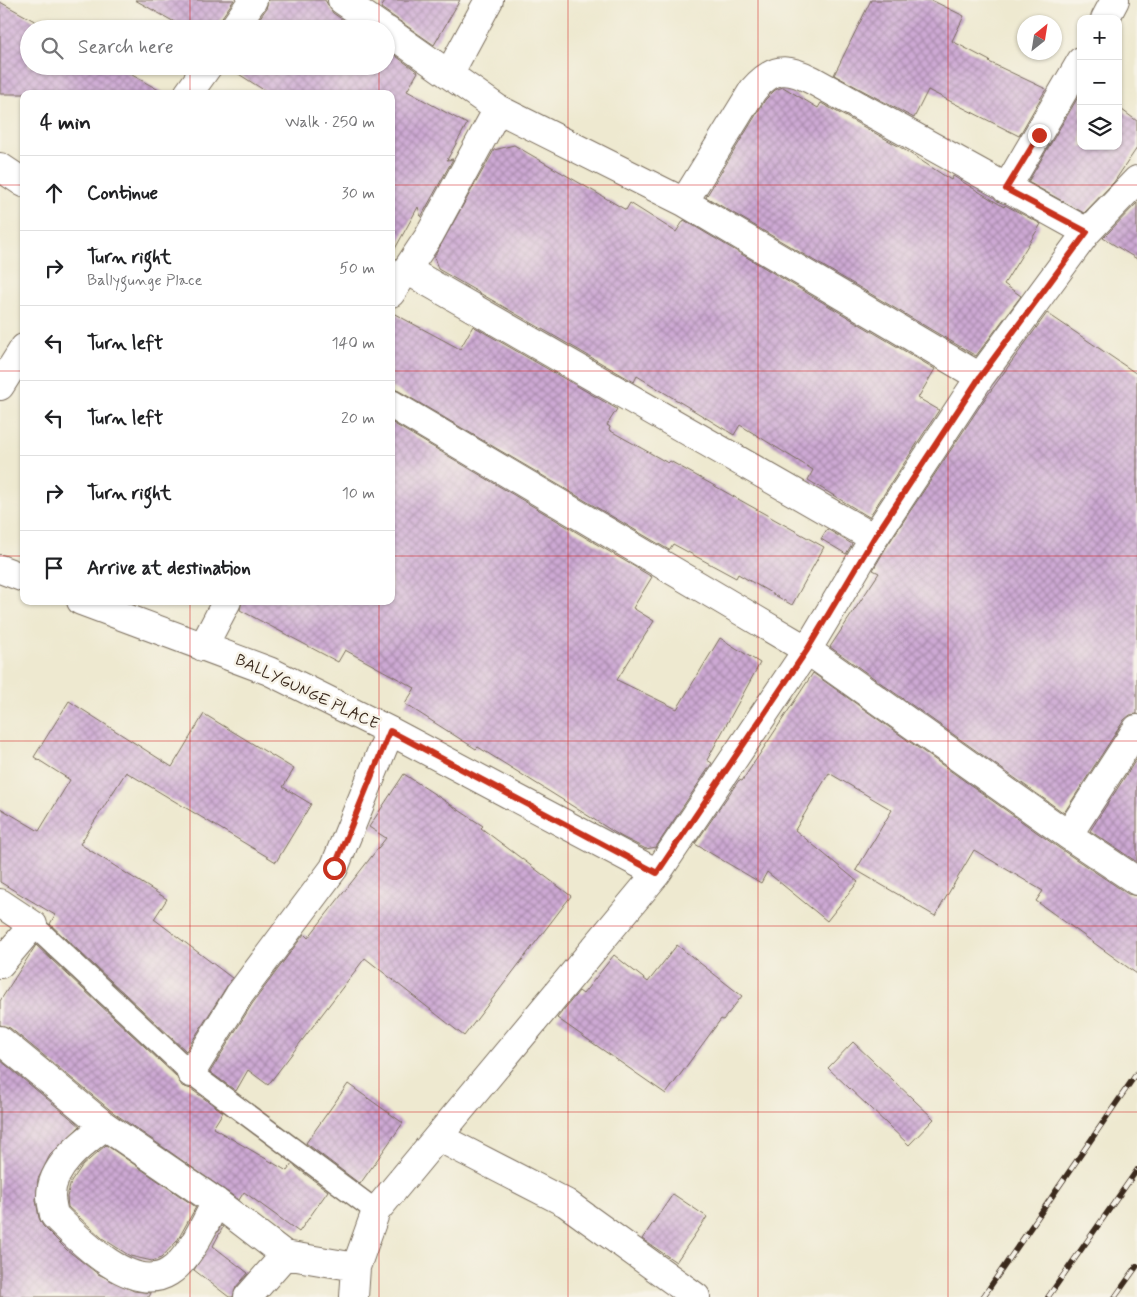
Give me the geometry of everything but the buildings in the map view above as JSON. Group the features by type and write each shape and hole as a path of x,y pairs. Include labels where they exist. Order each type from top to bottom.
{"street":[{"path":"239,20 253,0"},
{"path":"342,0 371,20"},
{"path":"449,74 489,0"},
{"path":"1107,15 1115,0"},
{"path":"395,37 498,109 684,202 980,377"},
{"path":"1006,189 1077,68"},
{"path":"684,202 753,90 765,76 781,70 798,72 1006,189 1087,232"},
{"path":"191,90 202,75"},
{"path":"395,288 429,236 498,109"},
{"path":"0,168 20,180"},
{"path":"354,1297 356,1267 376,1212 657,873 807,650 874,538 980,377 1087,232 1137,180"},
{"path":"407,270 874,538"},
{"path":"0,386 20,354"},
{"path":"395,406 807,650 1068,835 1137,881"},
{"path":"0,568 20,576"},
{"name":"BALLYGUNGE PLACE","path":"92,605 269,671 390,731 657,873"},
{"path":"203,647 224,605"},
{"path":"1068,835 1137,728"},
{"path":"191,1072 239,995 334,868 390,731"},
{"path":"0,903 33,924 0,964"},
{"path":"0,1040 105,1126 216,1202 285,1255 356,1267"},
{"path":"105,1126 78,1146 60,1168 51,1195 54,1215 109,1262 133,1276 155,1279 171,1271 191,1247 216,1202"},
{"path":"438,1137 566,1202 696,1297"},
{"path":"248,1297 285,1255"}],"lane":[{"path":"33,924 191,1072 376,1212"}],"railway":[{"path":"983,1297 1137,1073"},
{"path":"1048,1297 1137,1170"},
{"path":"1115,1297 1137,1266"}],"route":[{"path":"334,868 390,731 657,873 709,799 807,650 874,538 980,377 1087,232 1006,189 1039,135"}]}
